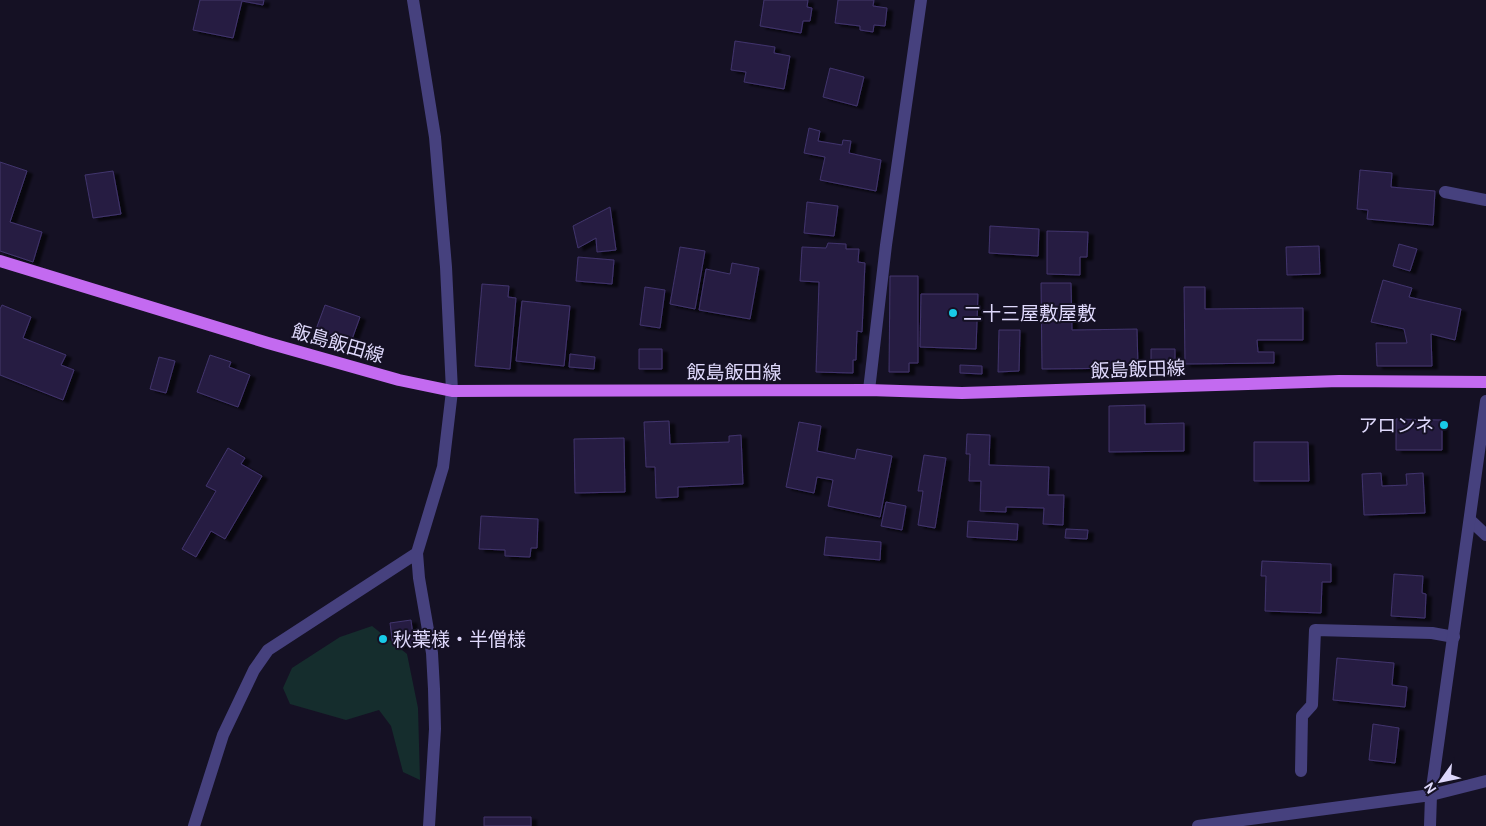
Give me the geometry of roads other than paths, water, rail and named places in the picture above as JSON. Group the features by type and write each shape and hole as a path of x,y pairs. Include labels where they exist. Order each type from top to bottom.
{"main road":[{"name":"飯島飯田線","path":"0,261 399,380 452,390 869,390 962,393 1339,382 1486,382"}],"street":[{"path":"413,0 435,138 446,267 452,390 443,467 418,553 419,578 432,654 434,689 429,826"},
{"path":"869,390 894,187 921,0"},
{"path":"1445,192 1486,200"},
{"path":"1430,826 1432,795 1486,401"},
{"path":"1470,520 1486,535"},
{"path":"194,826 223,735 254,670 268,650 418,553"},
{"path":"1301,771 1302,716 1312,705 1315,630 1432,633 1454,637"},
{"path":"1198,826 1432,795 1486,781"}],"place":[{"name":"二十三屋敷屋敷","path":"953,313"},
{"name":"アロンネ","path":"1444,425"},
{"name":"秋葉様・半僧様","path":"383,639"}]}
